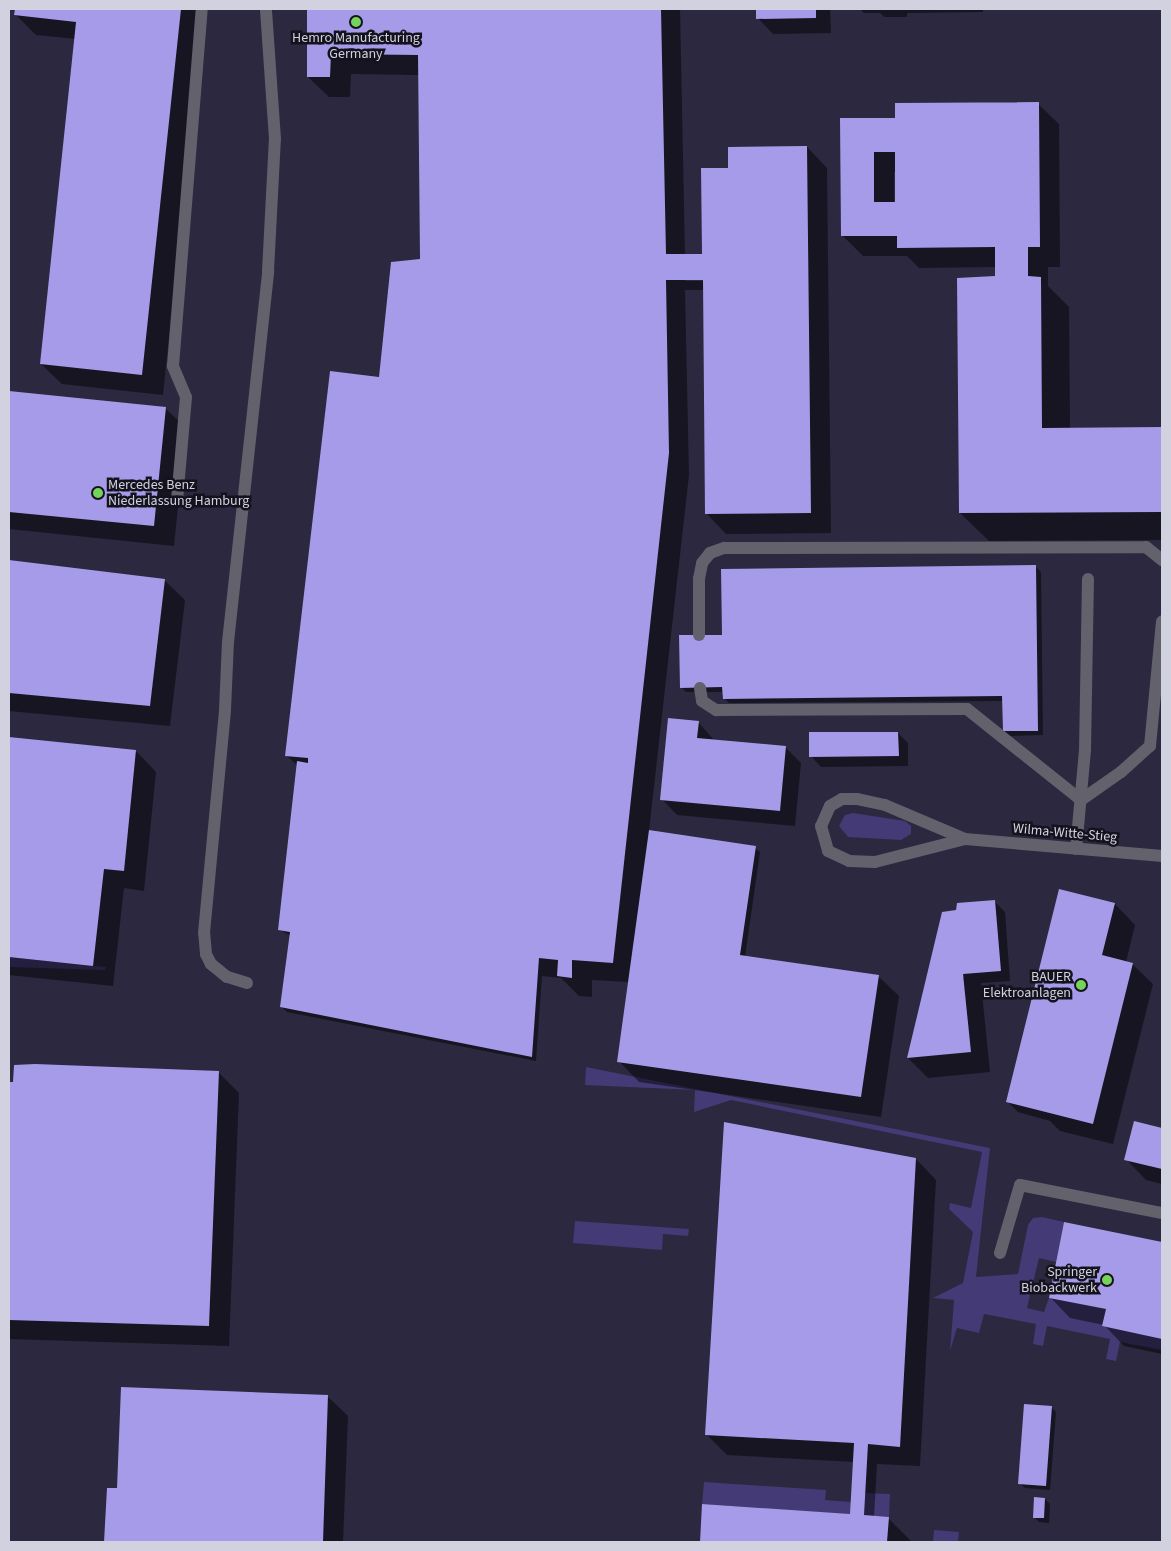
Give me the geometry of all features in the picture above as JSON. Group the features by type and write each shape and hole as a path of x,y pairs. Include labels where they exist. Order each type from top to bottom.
{"street":[{"path":"177,500 186,397 173,366 202,9"},
{"path":"247,983 216,971 206,954 204,933 225,710 228,642 268,271 275,139 266,9"},
{"path":"699,635 699,579 702,563 710,554 724,548 1146,547 1162,560"},
{"path":"1076,848 1081,800 1088,579"},
{"path":"1081,800 1121,772 1150,746 1162,622"},
{"path":"700,688 702,700 716,710 966,709 1081,800"},
{"name":"Wilma-Witte-Stieg","path":"965,839 875,862 849,861 828,851 821,826 830,806 842,798 857,799 885,806 965,839 1162,856"},
{"path":"1000,1253 1020,1185 1162,1213"}],"shaded area":[{"path":"853,813 905,821 911,826 911,834 901,840 848,837 839,826 845,815"},
{"path":"9,957 106,967 105,970 9,967"},
{"path":"586,1067 990,1148 976,1277 1018,1274 1028,1225 1033,1218 1042,1217 1064,1222 1056,1262 1039,1258 1027,1308 1044,1312 1049,1298 1106,1309 1102,1326 1162,1339 1162,1350 1120,1342 1116,1361 1106,1359 1110,1339 1047,1326 1043,1346 1033,1344 1036,1324 984,1314 979,1333 957,1328 950,1351 954,1300 933,1298 963,1283 973,1232 949,1209 950,1203 971,1208 982,1152 731,1100 694,1112 695,1090 585,1085"},
{"path":"575,1221 689,1229 688,1236 663,1234 662,1250 573,1243"},
{"path":"704,1482 826,1490 825,1500 863,1503 864,1493 890,1494 889,1517 702,1504"},
{"path":"934,1530 959,1532 958,1542 933,1542"}],"building":[{"path":"15,9 181,9 142,375 40,364 76,22 14,15"},
{"path":"307,9 661,9 666,254 702,254 701,168 728,168 728,147 807,146 811,513 705,514 703,280 666,280 669,453 613,963 572,960 572,978 557,976 558,960 539,958 532,1057 280,1007 290,932 278,930 297,761 308,763 308,758 285,756 330,371 379,377 391,262 420,259 418,55 331,54 330,77 307,77"},
{"path":"756,9 816,9 816,18 756,19"},
{"path":"1039,102 1040,247 1028,247 1028,276 1041,277 1042,428 1162,427 1162,512 959,513 957,278 995,276 995,247 897,248 897,236 841,236 840,118 895,118 895,103","holes":["874,152 895,152 895,202 874,202"]},
{"path":"9,391 166,407 154,526 9,512"},
{"path":"9,560 165,579 150,706 9,693"},
{"path":"1036,565 1038,731 1003,731 1002,696 723,699 722,687 680,688 679,635 722,635 721,569"},
{"path":"668,718 699,721 697,738 786,746 780,811 660,800"},
{"path":"809,732 898,732 899,756 809,757"},
{"path":"9,737 136,750 124,871 104,869 93,966 9,957"},
{"path":"649,830 756,846 740,955 879,975 861,1097 617,1062"},
{"name":"BAUER Elektroanlagen","path":"1059,889 1115,903 1102,955 1133,963 1093,1124 1006,1102"},
{"path":"995,900 1001,971 963,974 971,1052 907,1058 942,912 956,910 957,903"},
{"path":"35,1064 219,1071 209,1326 9,1320 9,1082 13,1082 14,1065"},
{"path":"1134,1121 1162,1128 1162,1169 1124,1160"},
{"path":"724,1122 916,1158 900,1447 868,1444 864,1515 889,1517 887,1542 700,1542 702,1504 850,1514 854,1443 705,1435"},
{"name":"Springer Biobackwerk","path":"1064,1222 1162,1242 1162,1339 1102,1326 1106,1309 1049,1298"},
{"path":"121,1387 328,1395 323,1542 104,1542 107,1488 117,1488"},
{"path":"1024,1404 1052,1406 1046,1486 1018,1484"},
{"path":"1034,1497 1045,1498 1044,1518 1033,1518"}],"place":[{"name":"Hemro Manufacturing Germany","path":"356,22"},
{"name":"Mercedes Benz Niederlassung Hamburg","path":"98,493"},
{"name":"BAUER Elektroanlagen","path":"1081,985"},
{"name":"Springer Biobackwerk","path":"1107,1280"}]}
